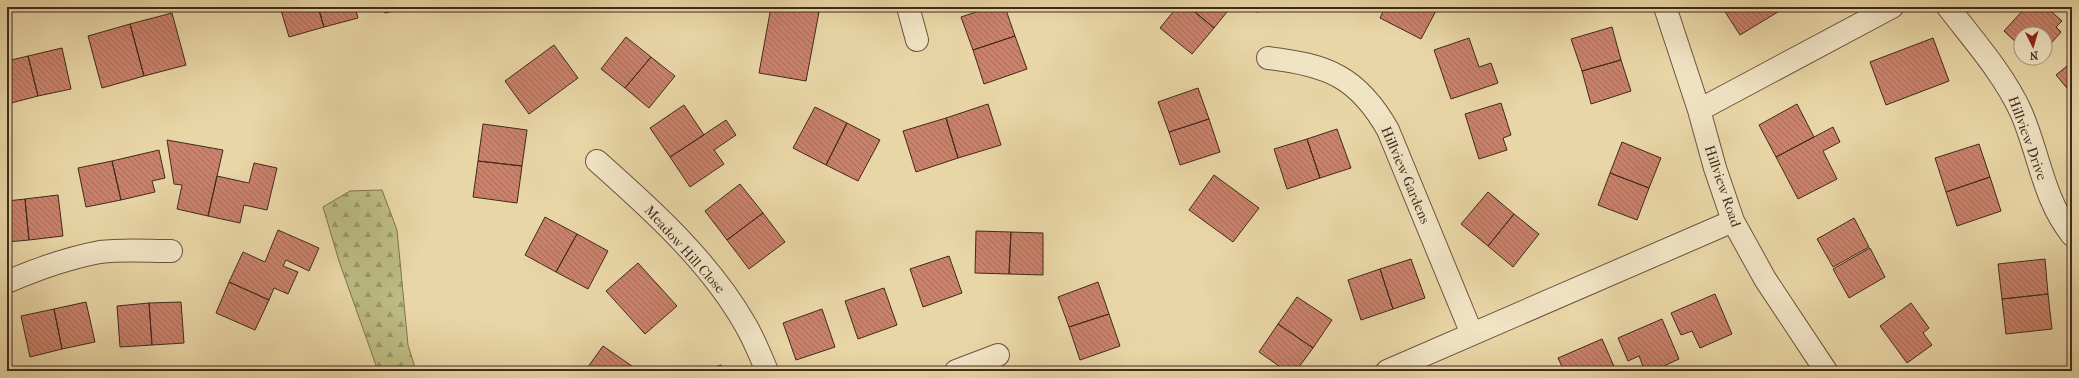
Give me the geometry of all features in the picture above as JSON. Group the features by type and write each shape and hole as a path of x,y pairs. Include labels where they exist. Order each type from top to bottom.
{"street":[{"path":"908,7 918,40"},
{"name":"Hillview Road","path":"1665,7 1733,221 1765,279 1826,371"},
{"path":"1698,110 1892,7"},
{"name":"Hillview Drive","path":"1948,7 2000,74 2011,93 2021,114 2054,208 2072,235"},
{"name":"Hillview Gardens","path":"1268,58 1313,66 1341,77 1363,95 1381,118 1388,130 1472,334"},
{"name":"Meadow Hill Close","path":"597,161 637,196 712,276 746,325 767,371"},
{"path":"1387,371 1733,221"},
{"path":"7,282 38,268 102,252 171,252"},
{"path":"956,371 998,355"}],"green space":[{"path":"382,190 397,230 408,345 416,371 378,371 339,261 323,207 350,191"}],"building":[{"path":"280,7 318,7 324,27 289,37"},
{"path":"318,7 355,7 358,18 324,27"},
{"path":"383,7 409,7 385,13"},
{"path":"771,7 787,7 819,12 806,81 759,73"},
{"path":"991,7 1005,7 1015,36 973,50 961,17"},
{"path":"1177,7 1189,7 1214,28 1192,54 1160,28"},
{"path":"1189,7 1231,7 1214,28"},
{"path":"1255,7 1299,7 1256,12"},
{"path":"1354,7 1366,7 1364,11"},
{"path":"1385,7 1438,7 1421,39 1380,18"},
{"path":"1722,7 1780,7 1781,10 1740,35"},
{"path":"2026,7 2046,7 2062,21 2056,27 2061,32 2053,41 2053,26 2013,26 2013,39 2004,31"},
{"path":"172,13 186,65 144,76 130,24"},
{"path":"130,24 144,76 102,88 88,36"},
{"path":"1612,27 1621,60 1582,71 1571,39"},
{"path":"1015,36 1027,69 984,84 973,50"},
{"path":"626,37 651,57 625,88 601,69"},
{"path":"1469,38 1479,67 1491,63 1498,83 1451,99 1434,50"},
{"path":"1933,38 1949,81 1886,105 1870,62"},
{"path":"554,45 578,78 529,114 505,81"},
{"path":"62,48 71,89 38,96 28,56"},
{"path":"28,56 38,96 7,104 7,61"},
{"path":"651,57 675,76 649,108 625,88"},
{"path":"1621,60 1631,91 1591,104 1582,71"},
{"path":"2072,62 2072,94 2056,75"},
{"path":"1198,88 1209,119 1169,132 1158,102"},
{"path":"1501,103 1511,135 1503,138 1507,150 1479,159 1465,114"},
{"path":"988,104 1001,145 958,158 946,118"},
{"path":"1797,104 1814,137 1776,157 1759,125"},
{"path":"684,105 704,135 670,157 650,128"},
{"path":"815,107 847,123 826,165 793,148"},
{"path":"946,118 958,158 916,172 903,131"},
{"path":"1209,119 1220,152 1180,165 1169,132"},
{"path":"726,120 736,135 714,150 724,164 690,187 670,157"},
{"path":"847,123 880,140 858,181 826,165"},
{"path":"483,124 527,130 522,166 478,161"},
{"path":"1833,127 1840,142 1823,151 1837,179 1798,199 1776,157"},
{"path":"1337,129 1351,168 1320,178 1307,139"},
{"path":"1307,139 1320,178 1287,189 1274,149"},
{"path":"167,140 223,150 208,216 177,209 182,185 174,184"},
{"path":"1622,142 1661,158 1649,188 1610,173"},
{"path":"1979,144 1990,177 1946,192 1935,158"},
{"path":"159,150 165,178 152,181 155,192 121,200 112,161"},
{"path":"112,161 121,200 86,207 78,168"},
{"path":"478,161 522,166 517,203 473,197"},
{"path":"254,163 277,168 267,210 244,205 240,223 208,216 217,176 249,183"},
{"path":"1610,173 1649,188 1637,220 1598,205"},
{"path":"1214,175 1259,208 1233,242 1189,210"},
{"path":"1990,177 2001,211 1957,226 1946,192"},
{"path":"740,184 763,213 727,240 705,211"},
{"path":"1488,192 1514,214 1488,246 1461,224"},
{"path":"58,195 63,236 29,240 25,199"},
{"path":"25,199 29,240 7,242 7,201"},
{"path":"763,213 785,242 749,269 727,240"},
{"path":"1514,214 1539,234 1513,267 1488,246"},
{"path":"545,217 577,234 556,272 525,255"},
{"path":"1854,218 1869,247 1833,267 1817,239"},
{"path":"278,230 319,248 309,271 286,260 283,266 298,272 288,294 274,288 269,300 229,282 243,252 265,262"},
{"path":"976,231 1011,232 1009,274 975,273"},
{"path":"1011,232 1043,233 1043,275 1009,274"},
{"path":"577,234 608,251 588,289 556,272"},
{"path":"1870,248 1885,277 1849,298 1833,269"},
{"path":"949,256 962,293 923,307 910,269"},
{"path":"1411,259 1425,298 1393,309 1380,269"},
{"path":"2045,259 2048,294 2002,299 1998,264"},
{"path":"638,263 677,306 645,334 606,291"},
{"path":"1380,269 1393,309 1361,320 1348,280"},
{"path":"229,282 269,300 255,330 216,313"},
{"path":"1098,282 1109,314 1069,327 1058,297"},
{"path":"884,288 897,325 858,339 845,301"},
{"path":"1715,294 1732,334 1700,348 1692,331 1681,335 1671,313"},
{"path":"2048,294 2052,329 2006,334 2002,299"},
{"path":"1297,297 1332,320 1313,348 1278,324"},
{"path":"86,302 95,342 62,349 54,309"},
{"path":"181,302 184,343 152,345 149,303"},
{"path":"149,303 152,345 120,347 117,306"},
{"path":"1911,303 1929,328 1923,333 1932,345 1907,363 1880,326"},
{"path":"54,309 62,349 30,357 21,316"},
{"path":"822,309 835,347 796,360 783,323"},
{"path":"1109,314 1120,346 1080,360 1069,327"},
{"path":"1662,319 1679,359 1653,371 1645,371 1639,356 1628,361 1618,338"},
{"path":"1278,324 1313,348 1296,371 1286,371 1259,352"},
{"path":"1602,339 1616,371 1564,371 1558,358"},
{"path":"603,346 639,371 585,371"},
{"path":"7,361 12,369 9,371 7,371"},
{"path":"721,365 723,371 704,371"}]}
